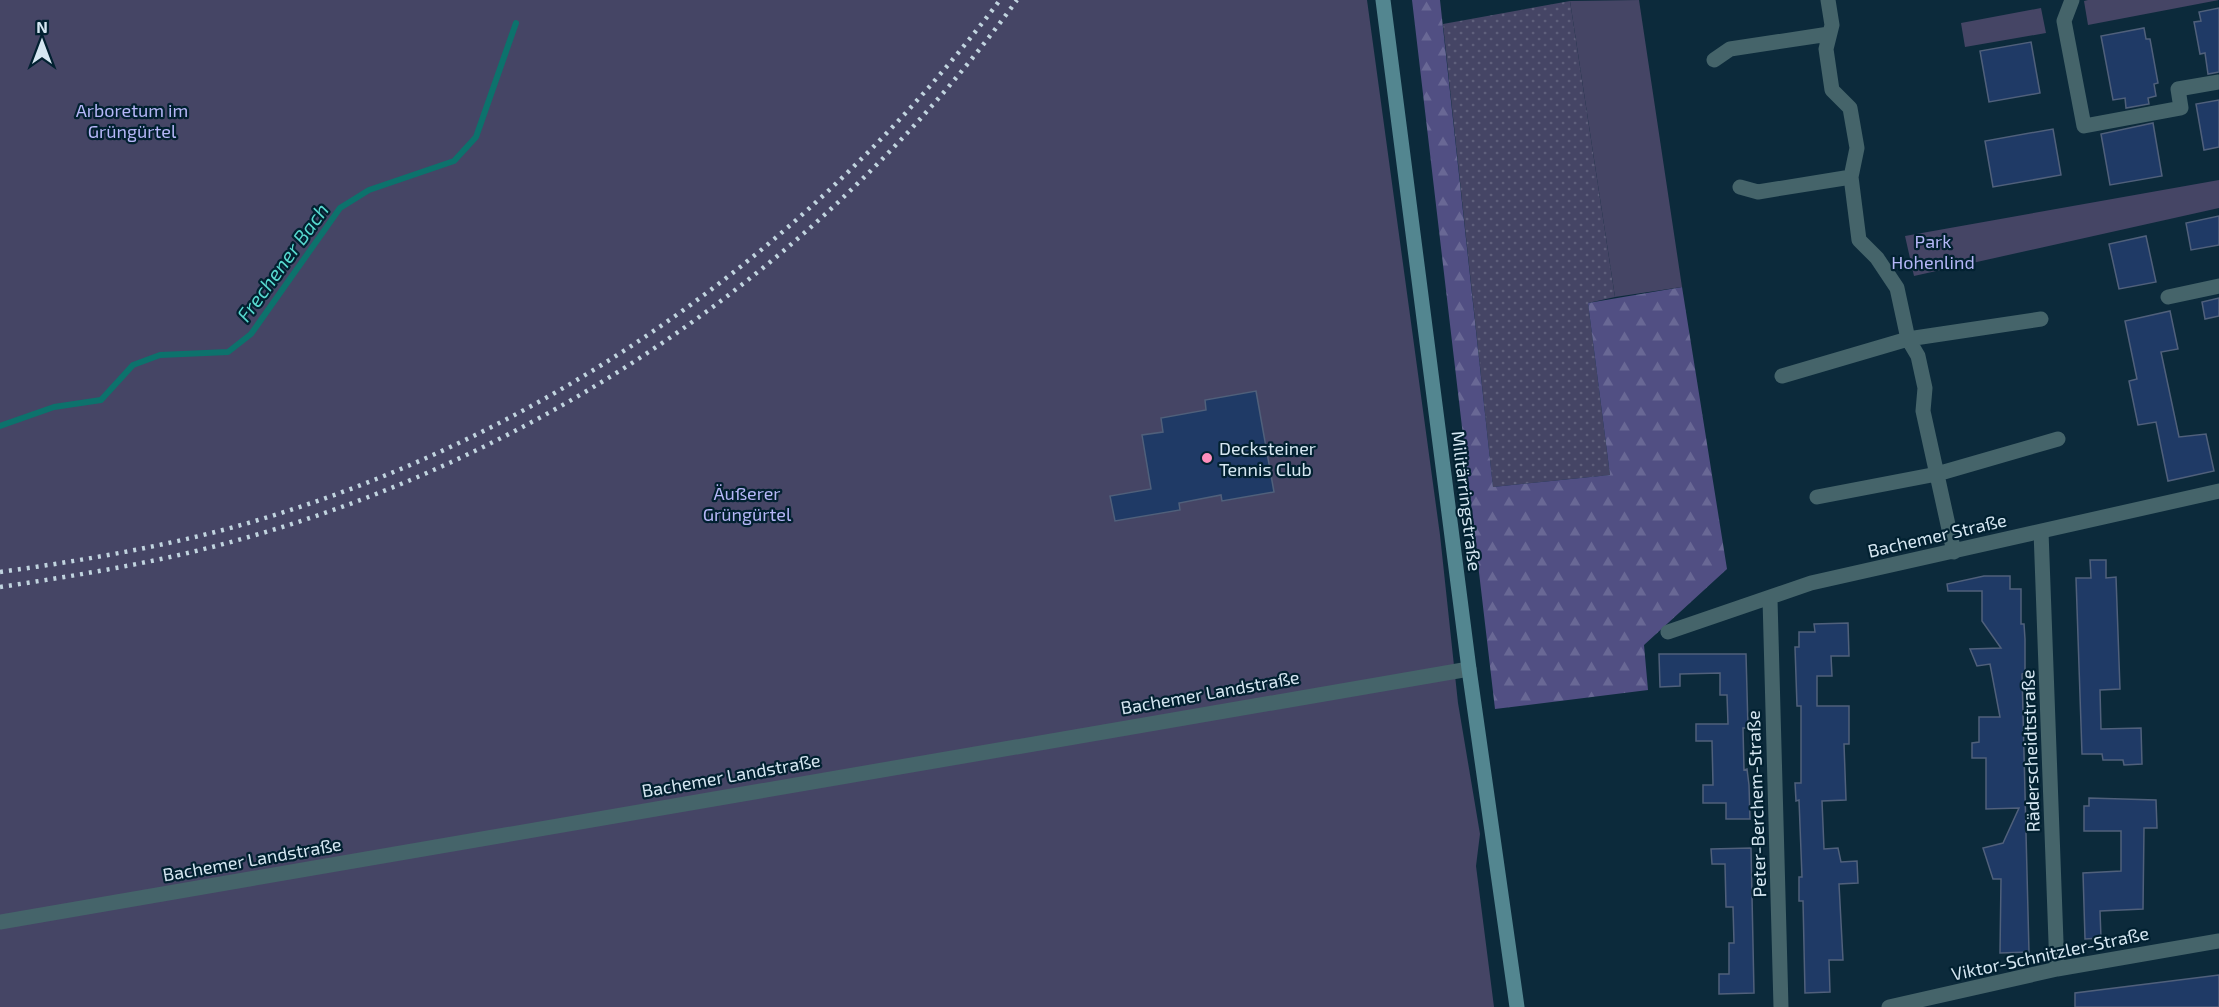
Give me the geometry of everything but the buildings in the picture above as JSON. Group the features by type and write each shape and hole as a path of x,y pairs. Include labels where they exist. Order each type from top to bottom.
{"main road":[{"name":"Militärringstraße","path":"1383,0 1469,669 1516,1007"}],"street":[{"path":"1828,0 1832,25 1826,49 1832,90 1850,108 1857,148 1851,177 1859,240 1877,258 1898,288 1908,339 1918,356 1925,388 1923,411 1954,552"},
{"path":"2072,0 2064,21 2084,126 2181,108 2178,89 2219,82"},
{"path":"1714,60 1730,49 1829,34"},
{"path":"1740,187 1758,192 1851,177"},
{"path":"2168,297 2219,286"},
{"path":"1782,376 1908,339 2041,320"},
{"path":"1817,497 1937,474 2058,439"},
{"name":"Bachemer Straße","path":"1668,632 1770,599 1811,583 2219,491"},
{"name":"Räderscheidtstraße","path":"2041,531 2057,969"},
{"name":"Peter-Berchem-Straße","path":"1770,599 1781,1007"},
{"name":"Bachemer Landstraße","path":"0,922 1469,669"},
{"name":"Viktor-Schnitzler-Straße","path":"1889,1007 2057,969 2219,941"}],"green space":[{"name":"Äußerer Grüngürtel","path":"0,0 1367,0 1440,535 1458,703 1480,834 1476,866 1494,1007 0,1007"},
{"path":"1412,0 1440,0 1493,487 1610,475 1588,303 1682,287 1727,569 1644,645 1648,690 1495,709"},
{"path":"1639,0 1682,287 1615,297 1570,1"},
{"path":"2088,0 2219,0 2088,25 2084,1"},
{"path":"1570,1 1615,297 1588,303 1610,475 1493,487 1443,24"},
{"path":"2041,8 2046,33 1965,47 1961,23"},
{"name":"Park Hohenlind","path":"2219,180 2219,208 1914,276 1905,236"}],"waterway":[{"name":"Frechener Bach","path":"0,426 54,407 101,400 133,365 160,355 228,352 251,334 340,208 369,190 454,161 476,137 516,23"}],"railway":[{"path":"0,572 147,548 234,527 347,490 456,444 560,390 660,326 754,256 843,177 925,92 1000,0"},
{"path":"0,587 90,573 179,555 238,540 353,503 464,456 571,400 673,336 769,263 859,182 942,95 1017,0"}],"place":[{"name":"Decksteiner Tennis Club","path":"1207,458"}],"park label":[{"name":"Arboretum im Grüngürtel","path":"132,120"}]}
